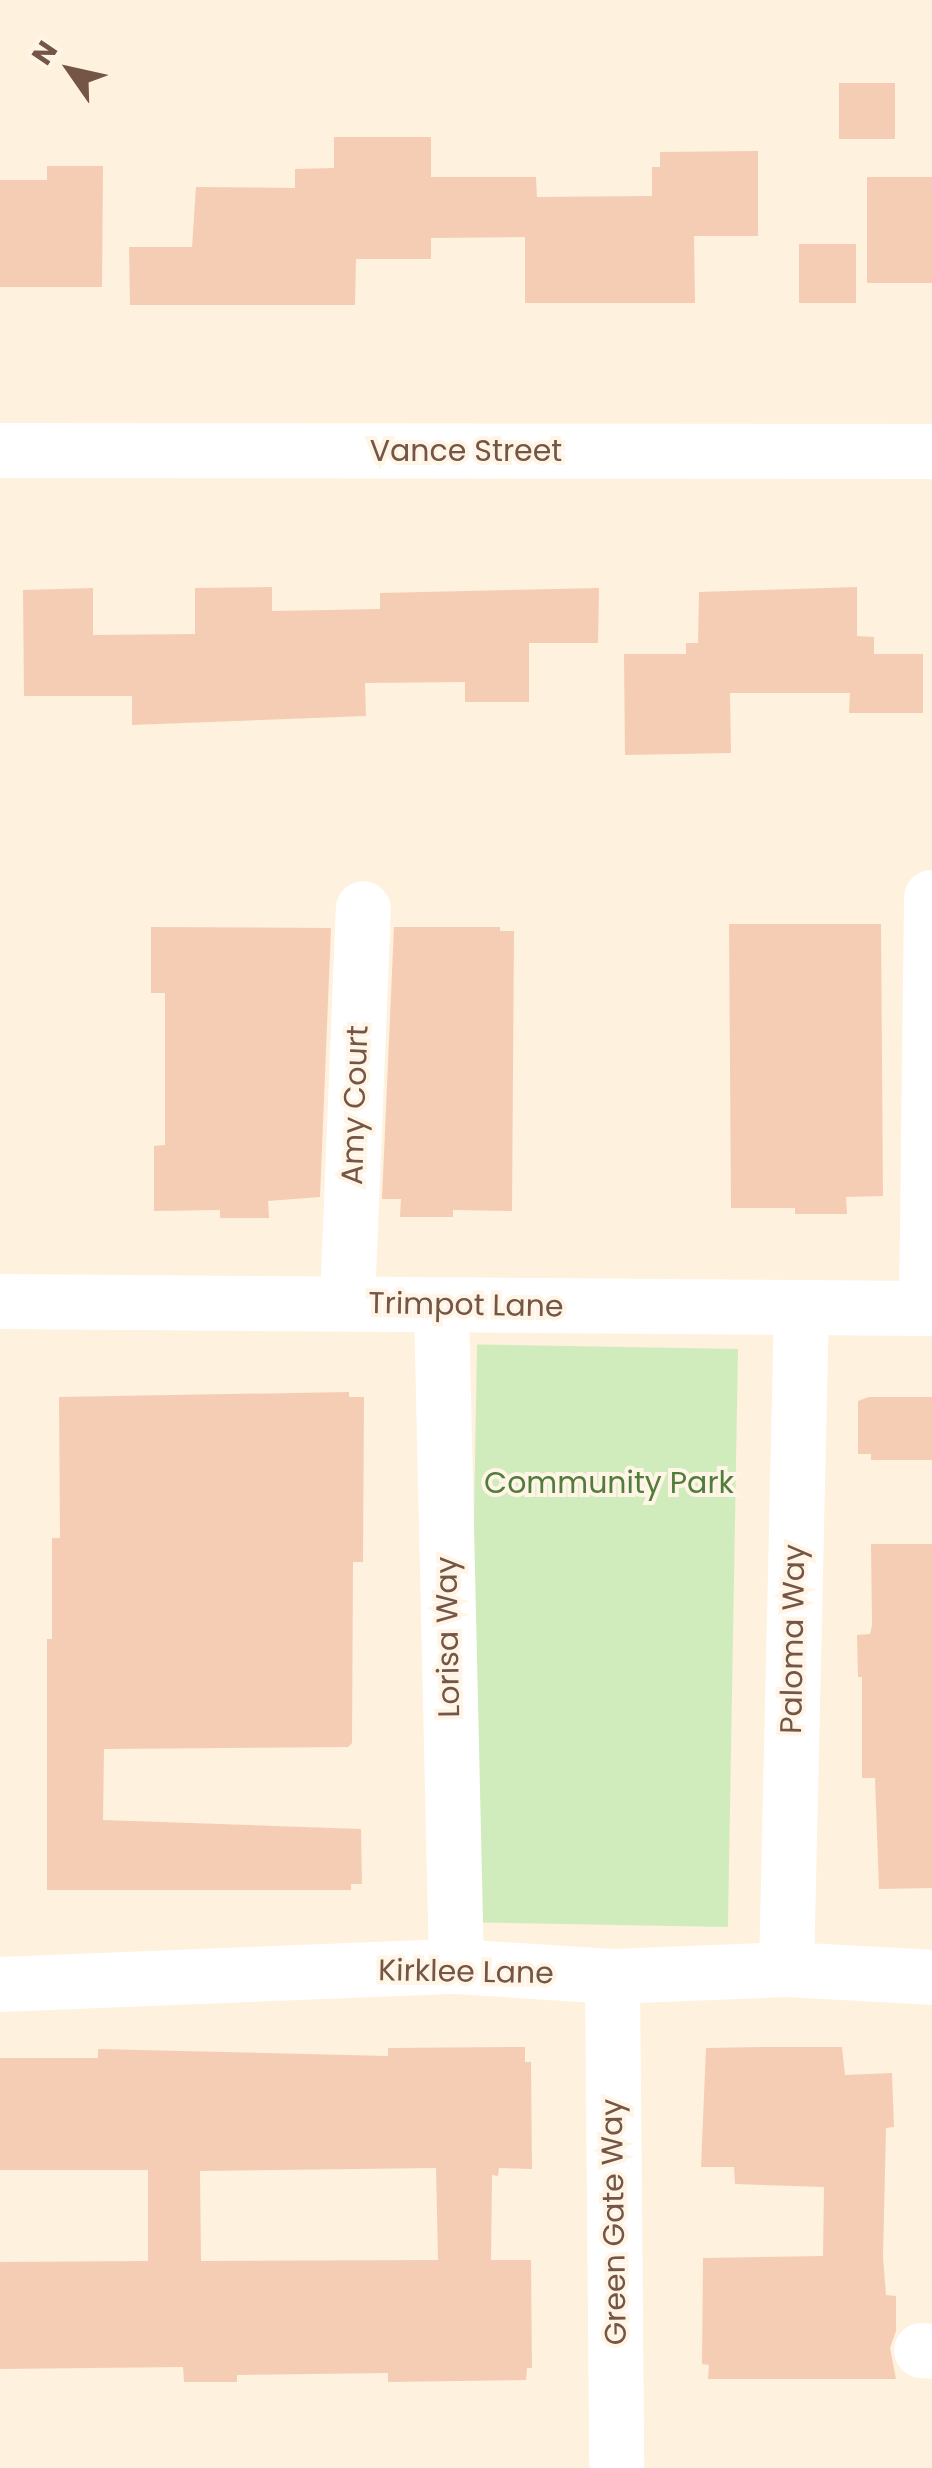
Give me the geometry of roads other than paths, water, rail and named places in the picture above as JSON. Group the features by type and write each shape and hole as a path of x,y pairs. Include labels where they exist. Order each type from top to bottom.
{"street":[{"name":"Vance Street","path":"0,450 932,451"},
{"path":"929,1308 932,897"},
{"name":"Amy Court","path":"347,1302 363,908"},
{"name":"Trimpot Lane","path":"0,1301 347,1302 441,1308 929,1308"},
{"name":"Lorisa Way","path":"441,1308 456,1966"},
{"name":"Paloma Way","path":"786,1969 801,1309"},
{"name":"Kirklee Lane","path":"0,1984 456,1966 612,1976 786,1969 932,1977"},
{"name":"Green Gate Way","path":"612,1976 616,2468"}],"park label":[{"name":"Community Park","path":"609,1483"}]}
